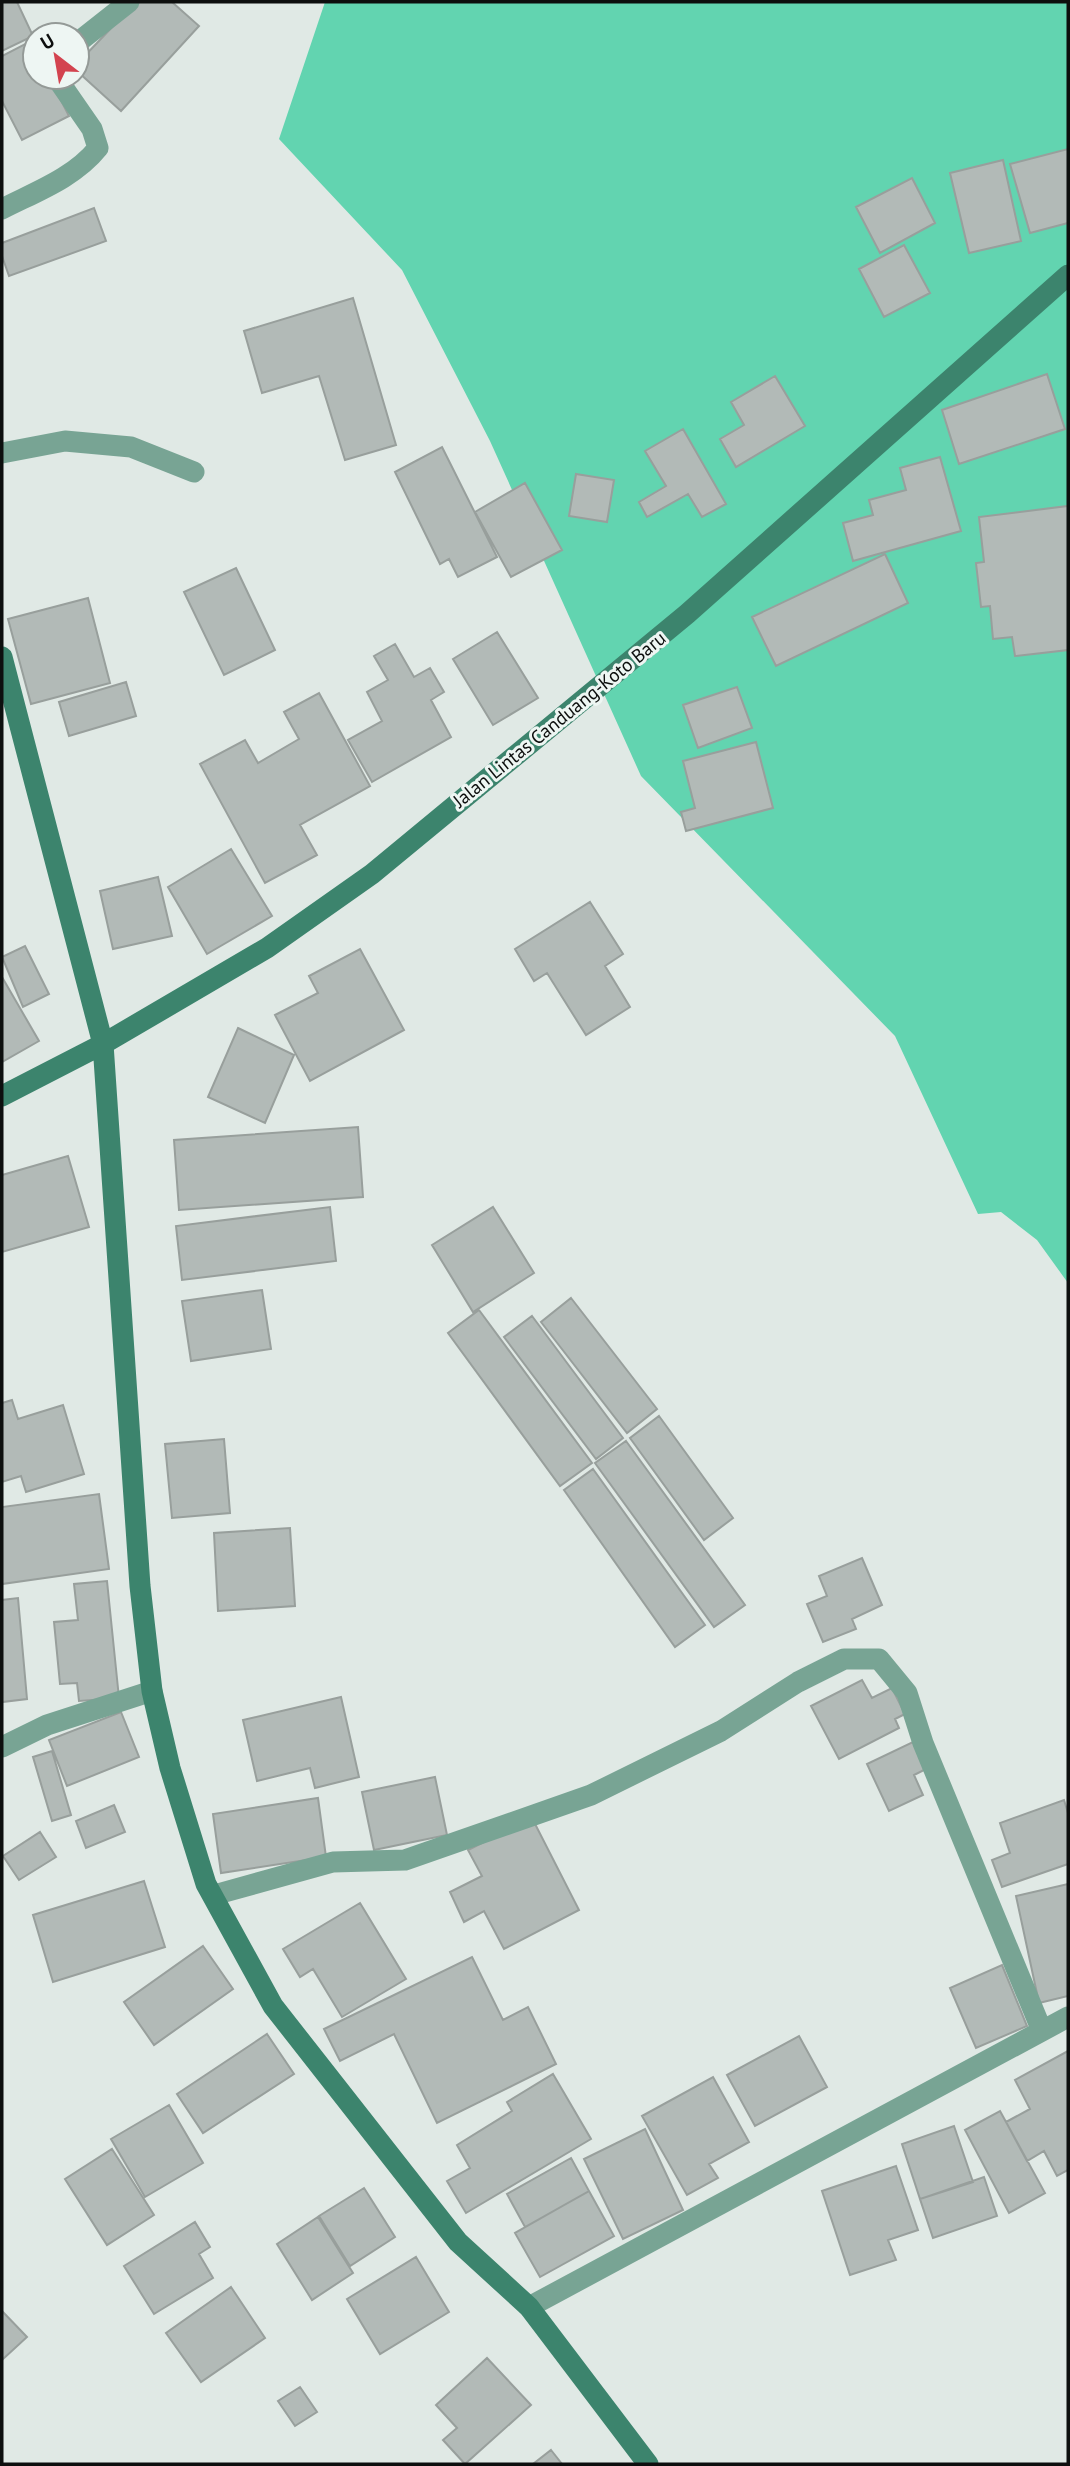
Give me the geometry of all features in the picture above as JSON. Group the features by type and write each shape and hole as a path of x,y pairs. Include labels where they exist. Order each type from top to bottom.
{"street":[{"path":"91,32 128,2"},
{"path":"2,209 85,163 98,148 92,129 66,91"},
{"name":"Jalan Lintas Canduang-Koto Baru","path":"2,1096 103,1044 267,948 372,874 687,614 1068,275"},
{"path":"2,453 65,442 131,447 194,471"},
{"path":"2,657 103,1044 140,1586 152,1691 170,1768 206,1884 273,2006 458,2242 529,2307 648,2464"},
{"path":"214,1895 333,1862 405,1860 591,1795 721,1731 798,1682 844,1659 879,1659 907,1693 923,1743 1042,2031"},
{"path":"2,1747 47,1725 152,1691"},
{"path":"529,2307 1068,2017"}],"green space":[{"path":"325,2 1068,2 1068,1283 1037,1240 1001,1212 978,1214 895,1036 641,776 490,441 402,270 279,139"}],"building":[{"path":"2,2 17,2 26,21 21,21 21,42 2,51"},
{"path":"136,2 172,2 199,26 121,111 91,84 91,49"},
{"path":"21,46 21,91 56,91 69,116 22,140 2,101 2,56"},
{"path":"1068,149 1068,223 1030,233 1010,164"},
{"path":"1003,160 1021,241 969,253 950,173"},
{"path":"912,178 935,223 880,253 856,207"},
{"path":"94,208 106,241 9,276 2,256 2,243"},
{"path":"904,245 930,293 884,317 859,269"},
{"path":"353,298 396,445 345,460 319,376 262,393 244,331"},
{"path":"1047,374 1065,429 959,464 942,410"},
{"path":"775,376 805,426 736,467 720,439 744,425 731,402"},
{"path":"683,429 726,504 702,517 688,494 647,517 639,502 666,486 645,451"},
{"path":"442,447 497,557 458,577 449,559 440,564 395,472"},
{"path":"940,457 961,531 853,561 843,523 873,515 869,500 906,490 900,468"},
{"path":"576,474 614,480 607,522 569,516"},
{"path":"525,483 562,550 511,577 475,512"},
{"path":"1068,506 1068,650 1015,656 1012,637 993,639 990,606 981,607 976,563 984,562 979,517"},
{"path":"885,554 908,603 776,666 752,617"},
{"path":"236,568 275,650 224,675 184,592"},
{"path":"88,598 110,683 31,704 8,619"},
{"path":"497,632 538,698 493,725 453,659"},
{"path":"395,644 414,677 430,668 444,692 431,700 451,737 372,782 348,740 382,721 367,692 388,680 374,656"},
{"path":"126,682 136,716 69,736 59,702"},
{"path":"737,687 752,728 698,748 683,705"},
{"path":"319,693 370,786 300,825 317,855 265,883 200,764 245,740 258,763 299,739 284,712"},
{"path":"756,742 773,808 686,831 681,812 695,808 683,761"},
{"path":"231,849 272,916 207,954 168,887"},
{"path":"158,877 172,936 113,949 100,891"},
{"path":"590,902 623,954 605,966 630,1007 586,1035 547,973 534,981 515,949"},
{"path":"25,946 49,994 23,1007 2,957"},
{"path":"360,949 404,1030 310,1081 275,1015 318,993 309,976"},
{"path":"2,977 39,1041 2,1062"},
{"path":"238,1028 294,1055 265,1123 208,1097"},
{"path":"358,1127 363,1197 179,1210 174,1140"},
{"path":"68,1156 89,1227 2,1252 2,1175"},
{"path":"330,1207 336,1261 182,1280 176,1226"},
{"path":"493,1207 534,1273 473,1312 432,1245"},
{"path":"262,1290 271,1349 191,1361 182,1301"},
{"path":"571,1298 657,1409 627,1433 541,1322"},
{"path":"479,1310 592,1463 560,1486 448,1333"},
{"path":"532,1316 623,1438 596,1459 504,1337"},
{"path":"12,1400 18,1419 63,1405 84,1474 26,1492 21,1476 2,1482 2,1403"},
{"path":"659,1416 733,1518 704,1540 630,1438"},
{"path":"224,1439 230,1513 172,1518 165,1444"},
{"path":"626,1441 745,1605 714,1627 595,1463"},
{"path":"593,1469 705,1625 675,1647 564,1490"},
{"path":"99,1494 109,1569 2,1584 2,1507"},
{"path":"290,1528 295,1606 218,1611 214,1533"},
{"path":"862,1558 882,1605 852,1619 856,1629 823,1642 807,1604 827,1596 819,1576"},
{"path":"107,1581 119,1698 79,1701 77,1683 60,1684 54,1622 78,1620 74,1584"},
{"path":"18,1598 27,1699 2,1702 2,1600"},
{"path":"862,1680 872,1698 892,1688 905,1714 895,1719 899,1728 839,1759 811,1706"},
{"path":"341,1697 359,1777 315,1788 310,1768 257,1781 243,1720"},
{"path":"121,1712 139,1757 67,1786 49,1740"},
{"path":"915,1741 928,1768 914,1775 923,1795 889,1811 867,1764"},
{"path":"52,1751 71,1815 52,1821 33,1757"},
{"path":"435,1777 447,1835 374,1850 362,1792"},
{"path":"318,1798 326,1857 221,1873 213,1814"},
{"path":"1064,1800 1068,1813 1068,1864 1002,1887 992,1860 1010,1853 1000,1823"},
{"path":"114,1805 125,1832 86,1848 76,1821"},
{"path":"532,1818 579,1910 504,1949 484,1911 464,1922 450,1892 482,1876 468,1850"},
{"path":"40,1832 56,1857 19,1880 3,1856"},
{"path":"144,1881 165,1947 53,1982 33,1915"},
{"path":"1068,1884 1068,1996 1039,2003 1016,1896"},
{"path":"360,1903 406,1979 342,2017 313,1969 300,1977 283,1949"},
{"path":"203,1946 233,1989 154,2045 124,2002"},
{"path":"472,1957 503,2020 528,2007 556,2064 437,2123 394,2034 340,2061 324,2029"},
{"path":"1002,1965 1027,2026 976,2048 950,1988"},
{"path":"267,2034 294,2074 203,2133 177,2094"},
{"path":"799,2036 827,2087 755,2126 727,2075"},
{"path":"1068,2051 1068,2170 1057,2176 1044,2151 1027,2161 1006,2122 1030,2109 1015,2080"},
{"path":"553,2074 591,2139 466,2213 447,2181 470,2168 457,2145 512,2111 507,2102"},
{"path":"713,2077 749,2142 709,2164 718,2178 687,2195 642,2116"},
{"path":"169,2105 203,2163 145,2197 111,2139"},
{"path":"1000,2111 1045,2193 1009,2213 965,2130"},
{"path":"954,2126 973,2182 920,2199 902,2144"},
{"path":"645,2129 683,2210 623,2239 584,2159"},
{"path":"112,2149 154,2215 107,2245 65,2179"},
{"path":"571,2158 589,2191 525,2227 507,2194"},
{"path":"896,2166 918,2230 888,2240 896,2260 850,2275 822,2191"},
{"path":"984,2177 997,2216 933,2238 920,2199"},
{"path":"364,2188 395,2237 350,2266 319,2216"},
{"path":"589,2191 614,2236 540,2277 515,2233"},
{"path":"318,2217 353,2273 312,2300 277,2244"},
{"path":"195,2222 210,2247 199,2254 213,2278 154,2314 124,2266"},
{"path":"416,2257 449,2312 380,2354 347,2299"},
{"path":"231,2287 265,2338 201,2382 166,2333"},
{"path":"2,2311 27,2337 2,2360"},
{"path":"487,2358 531,2405 465,2464 443,2440 457,2428 436,2405"},
{"path":"300,2387 317,2412 295,2426 278,2401"},
{"path":"551,2450 562,2464 533,2464"}]}
